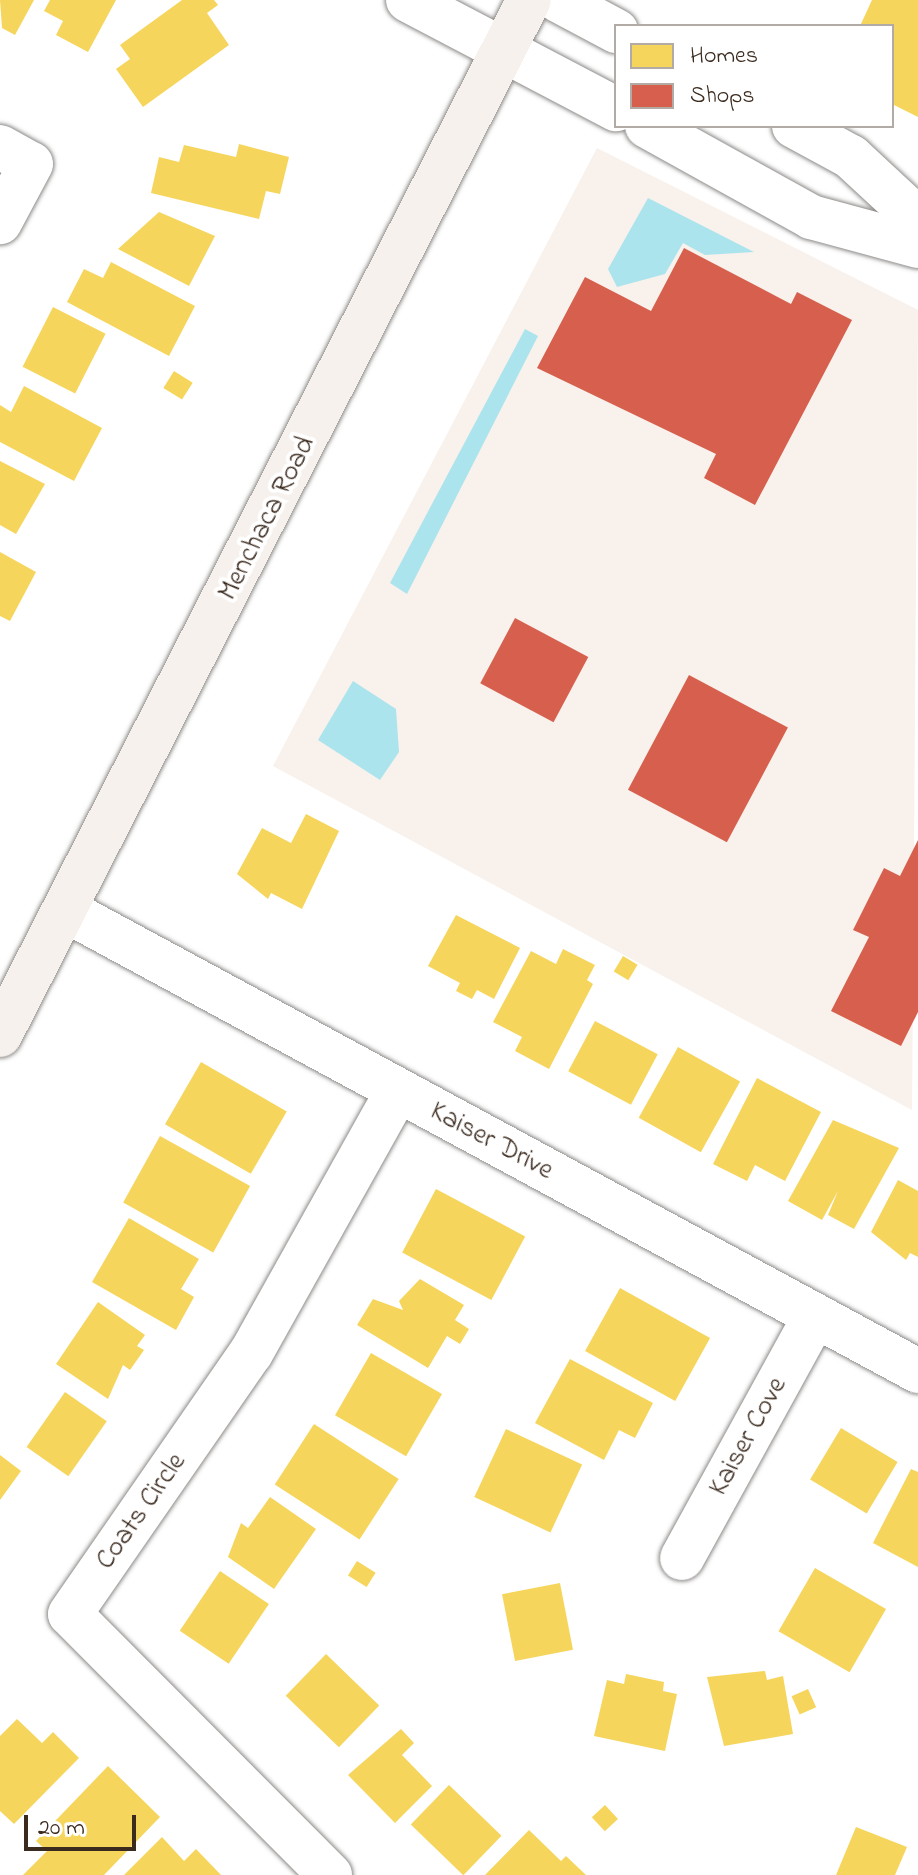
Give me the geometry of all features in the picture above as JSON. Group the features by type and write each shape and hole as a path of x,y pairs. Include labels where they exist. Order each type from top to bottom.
{"main road":[{"name":"Menchaca Road","path":"0,1035 529,0"}],"street":[{"path":"408,0 614,108"},
{"path":"558,0 614,30"},
{"path":"651,128 811,217 918,246"},
{"path":"798,128 851,157 918,219"},
{"path":"0,147 31,164 0,222"},
{"name":"Kaiser Drive","path":"65,910 918,1371"},
{"name":"Coats Circle","path":"330,1875 70,1614 251,1353 397,1092"},
{"name":"Kaiser Cove","path":"682,1558 815,1316"}],"shaded area":[{"path":"597,148 918,310 912,1110 273,766"}],"water":[{"path":"648,198 754,252 705,255 683,243 665,274 617,287 608,269"},
{"path":"525,329 538,336 407,594 390,583"},
{"path":"353,681 396,709 399,752 380,780 318,740"}],"building: Homes":[{"path":"0,0 34,0 15,35 2,28"},
{"path":"50,0 116,0 88,52 56,35 63,21 44,11"},
{"path":"182,0 214,0 218,5 207,13 229,45 143,107 116,69 130,59 120,45"},
{"path":"872,0 918,0 918,117 894,105 894,24 861,24"},
{"path":"239,144 289,157 280,194 266,191 259,219 151,193 159,157 179,162 184,145 236,157"},
{"path":"159,212 215,236 189,286 118,249"},
{"path":"111,262 195,306 169,356 67,302 84,269 103,278"},
{"path":"53,307 106,334 75,393 23,367"},
{"path":"174,371 193,383 182,400 163,388"},
{"path":"24,386 102,428 74,481 0,442 0,405 11,412"},
{"path":"0,461 45,484 16,534 0,525"},
{"path":"0,552 36,572 10,621 0,616"},
{"path":"306,814 339,831 302,909 271,893 268,899 237,874 262,828 291,843"},
{"path":"456,915 520,948 494,999 477,990 472,999 456,991 460,983 428,966"},
{"path":"563,949 595,965 587,980 593,984 549,1069 515,1051 522,1037 493,1022 531,951 556,964"},
{"path":"623,956 638,965 628,980 614,971"},
{"path":"595,1021 658,1054 631,1105 568,1071"},
{"path":"678,1047 740,1081 701,1152 639,1118"},
{"path":"201,1062 287,1112 251,1174 165,1124"},
{"path":"757,1078 821,1112 785,1181 755,1165 747,1181 713,1164"},
{"path":"833,1120 899,1148 854,1229 828,1215 838,1191 822,1220 788,1201"},
{"path":"160,1136 250,1186 213,1252 123,1202"},
{"path":"898,1180 918,1191 918,1257 910,1253 906,1260 871,1232"},
{"path":"436,1189 525,1236 491,1300 402,1253"},
{"path":"129,1218 199,1259 181,1289 194,1297 176,1330 92,1282"},
{"path":"420,1279 464,1305 455,1320 469,1329 460,1344 447,1336 428,1368 357,1325 373,1299 403,1310 399,1301"},
{"path":"620,1288 710,1338 675,1401 585,1351"},
{"path":"98,1302 145,1335 137,1346 144,1350 130,1370 123,1365 108,1399 56,1364"},
{"path":"371,1353 442,1394 406,1456 335,1415"},
{"path":"570,1359 653,1403 635,1438 619,1430 604,1460 535,1423"},
{"path":"65,1392 107,1421 68,1476 27,1447"},
{"path":"314,1424 399,1479 359,1539 275,1484"},
{"path":"841,1428 898,1462 867,1513 810,1479"},
{"path":"506,1429 582,1464 550,1532 474,1497"},
{"path":"0,1455 21,1471 0,1500"},
{"path":"911,1469 918,1472 918,1567 873,1543"},
{"path":"270,1497 316,1529 274,1589 228,1557 241,1523 248,1528"},
{"path":"357,1561 376,1573 367,1587 348,1575"},
{"path":"815,1568 886,1609 850,1672 778,1631"},
{"path":"220,1571 269,1604 229,1664 180,1631"},
{"path":"560,1583 573,1650 515,1661 502,1594"},
{"path":"326,1654 379,1705 339,1747 286,1696"},
{"path":"765,1671 767,1680 783,1676 793,1734 724,1746 707,1677"},
{"path":"626,1674 664,1682 663,1691 677,1694 665,1751 594,1736 607,1680 624,1684"},
{"path":"808,1689 816,1707 800,1715 792,1696"},
{"path":"17,1719 42,1743 53,1732 79,1758 14,1824 0,1811 0,1736"},
{"path":"401,1729 414,1743 402,1755 432,1786 395,1823 348,1775"},
{"path":"108,1766 160,1817 104,1875 23,1875 47,1851 36,1841"},
{"path":"449,1785 502,1836 463,1875 411,1825"},
{"path":"605,1805 618,1819 605,1831 592,1817"},
{"path":"856,1827 907,1847 895,1875 836,1875"},
{"path":"529,1830 561,1861 566,1856 586,1875 485,1875"},
{"path":"162,1837 184,1861 196,1849 221,1875 124,1875"}],"building: Shops":[{"path":"684,248 791,304 797,292 852,320 755,505 704,478 716,454 537,368 585,277 651,311"},
{"path":"515,618 588,657 554,722 480,683"},
{"path":"689,675 788,728 727,842 628,790"},
{"path":"918,840 918,1012 901,1046 831,1011 869,937 853,930 884,868 900,876"}]}
